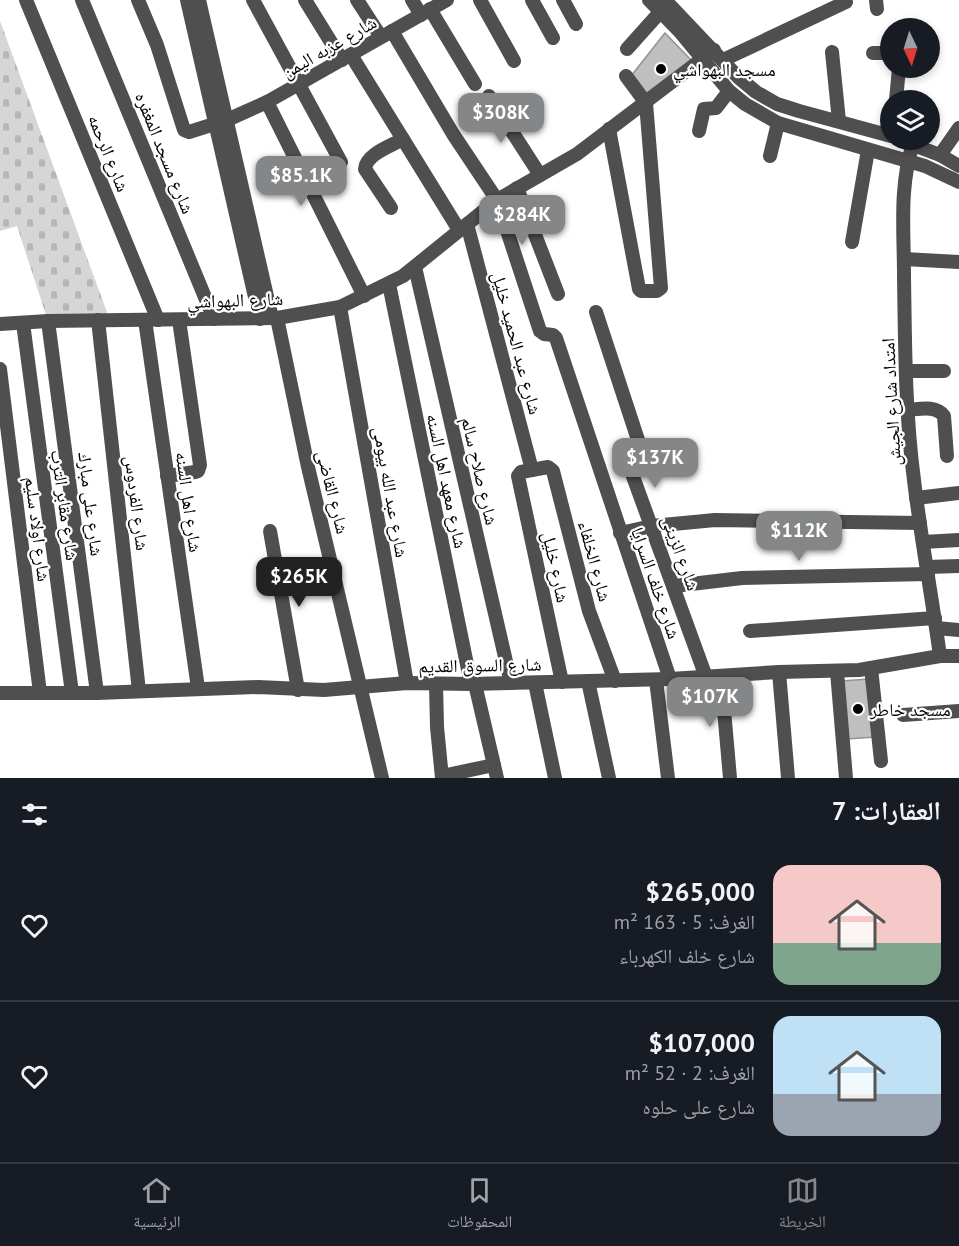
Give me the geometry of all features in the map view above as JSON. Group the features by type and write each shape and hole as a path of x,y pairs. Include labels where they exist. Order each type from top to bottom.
{"street":[{"name":"شارع الرحمه","path":"26,0 152,320"},
{"name":"شارع مسجد المغفره","path":"82,0 214,319"},
{"name":"شارع عزبه اليمن","path":"138,0 157,45 184,130 189,132 222,122 267,102 447,0"},
{"path":"187,0 222,122"},
{"path":"199,0 222,122"},
{"path":"254,0 341,162"},
{"name":"شارع عبد الحميد خليل","path":"305,0 463,227 532,470"},
{"name":"شارع خلف السرايا","path":"357,0 387,34 496,200 540,331 553,335 556,339 620,533 663,679 668,778"},
{"path":"412,0 426,12 476,84"},
{"path":"480,0 514,61"},
{"path":"532,0 553,38"},
{"path":"563,0 576,24"},
{"path":"649,0 663,6 714,57 756,92 777,104 880,133"},
{"name":"شارع البهواشي","path":"0,324 98,320 270,319 340,307 389,284 415,267 496,200 577,154 609,129 714,57 846,2"},
{"path":"627,49 663,6"},
{"path":"832,52 839,121"},
{"path":"873,53 880,53"},
{"path":"714,57 729,91 745,104 778,123 925,166 959,182"},
{"path":"609,129 639,289 657,291 661,288 646,103 626,76"},
{"path":"699,131 704,109 716,108 729,91"},
{"path":"489,96 540,175"},
{"path":"267,102 364,297"},
{"name":"شارع القاضى","path":"222,122 362,688 382,778"},
{"path":"770,156 778,123"},
{"path":"940,155 959,129"},
{"path":"391,208 365,169 365,165 370,158 403,140"},
{"path":"852,242 868,150"},
{"name":"امتداد شارع الجيش","path":"907,150 903,196 908,410 916,498 940,656"},
{"path":"927,150 959,166"},
{"path":"517,188 558,294"},
{"path":"904,259 959,262"},
{"name":"شارع صلاح سالم","path":"415,267 511,683"},
{"name":"شارع معهد اهل السنه","path":"389,284 473,684 495,771"},
{"name":"شارع عبد الله بيومى","path":"340,307 407,684"},
{"name":"شارع الزينى","path":"596,312 641,449 628,456 627,460 706,677"},
{"name":"شارع الفردوس","path":"98,320 139,691"},
{"name":"شارع اهل السنه","path":"152,320 166,476 198,688"},
{"path":"166,476 195,472 198,471 200,465 179,320"},
{"name":"شارع على مبارك","path":"48,321 97,693"},
{"name":"شارع مقابر الترب","path":"22,322 72,693"},
{"name":"شارع اولاد سليم","path":"0,369 40,693"},
{"path":"906,371 944,370"},
{"path":"908,410 936,409 944,416 947,456"},
{"name":"شارع الخلفاء","path":"532,470 548,467 553,471 589,611 615,681"},
{"name":"شارع خليل","path":"532,470 521,472 518,476 562,682"},
{"path":"916,498 959,493"},
{"path":"620,533 652,526 715,520 920,523"},
{"path":"270,531 298,690"},
{"path":"923,542 959,540"},
{"path":"674,586 742,578 959,567"},
{"path":"750,631 935,623 959,630"},
{"name":"شارع السوق القديم","path":"0,693 97,693 258,687 298,690 407,684 615,681 778,672 837,672 940,656 959,656"},
{"path":"871,668 881,761"},
{"path":"778,672 788,778"},
{"path":"837,672 846,778"},
{"path":"721,676 730,778"},
{"path":"588,681 609,778"},
{"path":"534,683 555,778"},
{"path":"436,684 442,777 495,771"},
{"path":"903,715 959,711"}],"green space":[{"path":"0,21 108,315 48,321 17,226 0,231"}],"building":[{"name":"مسجد البهواشي","path":"665,33 693,62 650,100 631,76"},
{"name":"مسجد خاطر","path":"868,679 875,737 847,739 842,681"}],"place":[{"name":"مسجد البهواشي","path":"661,69"},
{"name":"مسجد خاطر","path":"858,709"}]}
